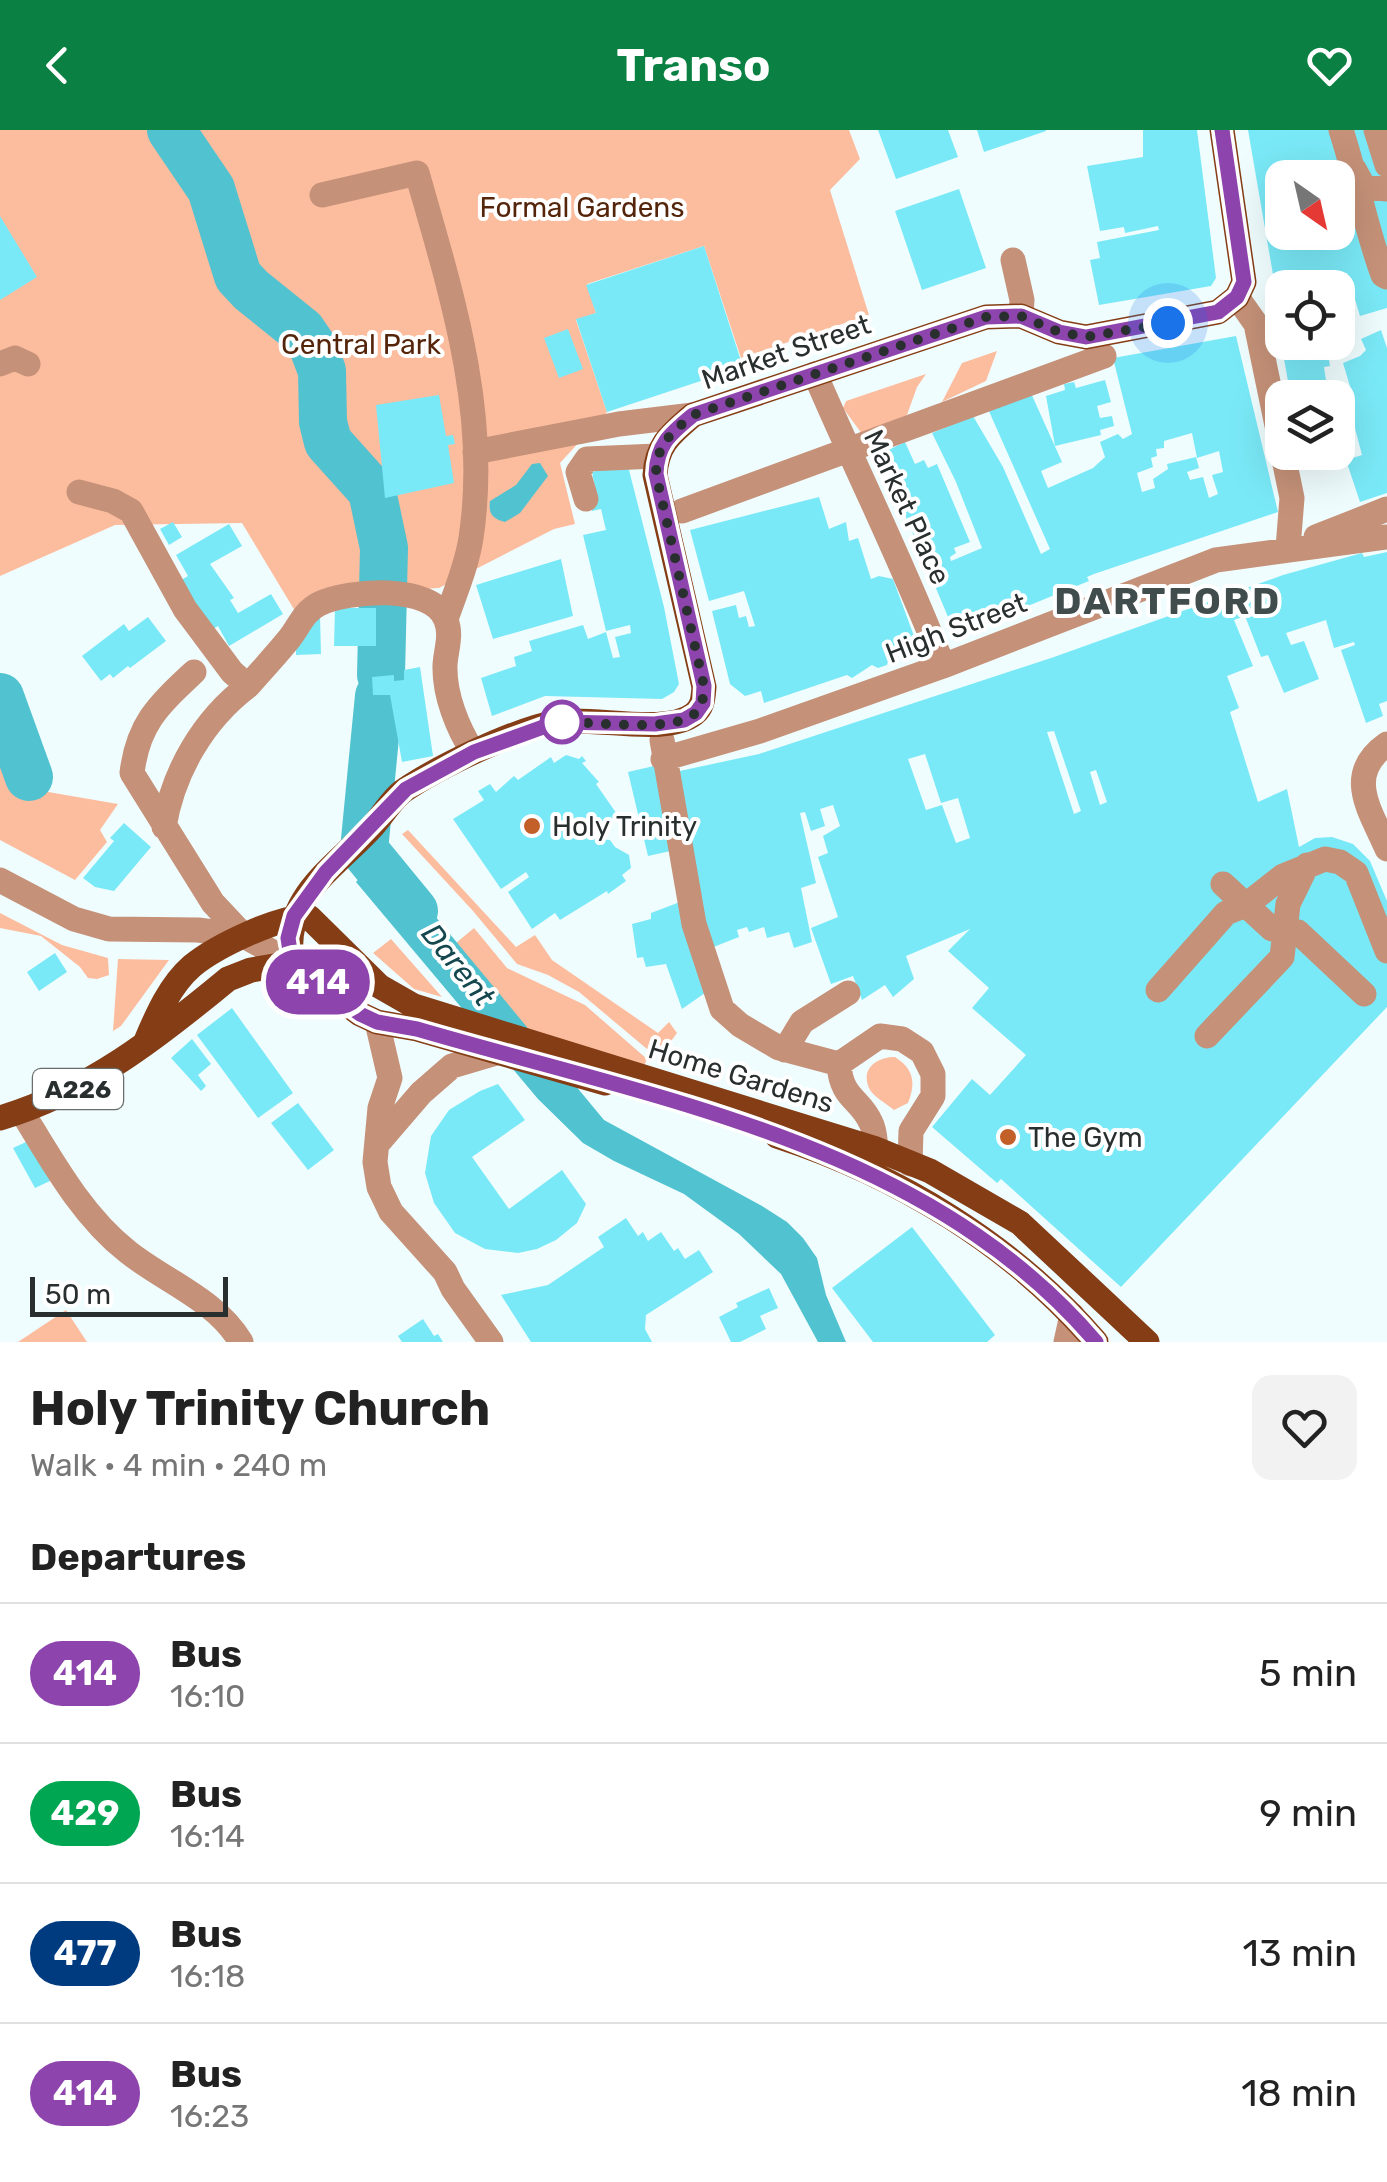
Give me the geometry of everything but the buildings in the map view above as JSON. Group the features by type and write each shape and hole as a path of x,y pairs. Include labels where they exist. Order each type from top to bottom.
{"main road":[{"path":"1222,130 1243,263 1244,282 1237,297"},
{"name":"Market Street","path":"656,456 671,433 693,415 986,317 1021,316 1059,332 1086,337 1202,317 1218,312 1237,297"},
{"path":"656,456 658,489 704,686 703,703 696,713 662,741"},
{"name":"High Street","path":"294,916 326,872 376,823 390,802 474,752 557,722 662,741"},
{"path":"292,964 288,938 294,916"},
{"name":"A226","path":"146,1041 159,1010 193,965 244,936 294,916"},
{"name":"Home Gardens","path":"294,916 309,918 415,1018 496,1052 636,1083 814,1148 918,1198 967,1228 1072,1315 1096,1342"},
{"name":"A226","path":"11,1115 101,1076 228,979 251,970 292,964"},
{"name":"Home Gardens","path":"292,964 377,1022 415,1018 876,1149 930,1171 975,1194 1020,1224 1147,1342"},
{"path":"910,1164 955,1198 967,1228"}],"street":[{"path":"1341,130 1351,160"},
{"path":"1376,130 1387,165"},
{"path":"1355,170 1364,187 1387,189"},
{"path":"322,196 418,173 457,313 470,378 475,452 476,497 470,541 446,619"},
{"path":"1355,174 1363,220 1382,275 1387,278"},
{"path":"1013,260 1022,300 1021,316"},
{"path":"1237,297 1256,324 1297,497 1288,548"},
{"path":"682,512 1104,356"},
{"path":"0,364 14,358 28,364"},
{"name":"Market Place","path":"815,374 919,602 943,666"},
{"path":"475,452 619,424 693,415"},
{"path":"586,499 578,472 587,459 656,456"},
{"path":"79,492 113,500 131,511 185,609 232,672 248,686"},
{"name":"High Street","path":"1288,548 1387,509"},
{"name":"High Street","path":"662,741 760,731 943,666 1216,560 1387,537"},
{"path":"164,806 190,752 234,696 248,686 292,635 304,616 318,604 368,594 409,594 438,606 446,619 450,640 445,668 458,730 474,752"},
{"path":"194,672 156,708 144,726 132,773 164,806 213,903 244,936 292,964"},
{"path":"662,741 694,924 722,1009 740,1025 785,1050 839,1064 880,1036 902,1039 922,1052 933,1074 933,1096 911,1132 910,1164"},
{"path":"1387,744 1366,767 1361,785 1387,850"},
{"path":"1158,990 1226,913 1252,910 1283,876 1325,860 1340,862 1356,873 1387,951"},
{"path":"1207,1036 1282,957 1288,904 1306,865"},
{"path":"0,880 74,919 109,929 198,930 244,936"},
{"path":"1223,884 1272,929 1298,932 1364,994"},
{"path":"785,1050 802,1022 848,993"},
{"path":"377,1022 390,1073 380,1108 376,1175 387,1206 445,1272 491,1342"},
{"path":"378,1142 421,1093 452,1066 496,1052"},
{"path":"839,1064 846,1094 871,1121 876,1149"},
{"path":"11,1115 97,1224 129,1253 217,1312 242,1342"},
{"path":"1066,1342 1072,1315"}],"green space":[{"name":"Central Park","path":"0,130 849,130 860,159 830,190 869,315 741,358 704,246 587,284 596,313 576,320 607,412 560,463 575,524 554,529 439,588 343,594 298,616 242,523 115,525 0,576"},
{"path":"997,351 986,381 942,402 962,363"},
{"path":"926,374 907,415 862,434 843,408 846,401"},
{"path":"0,738 25,788 118,804 100,830 107,842 75,880 0,840"},
{"path":"408,830 516,947 535,935 552,960 658,1033 669,1022 677,1033 669,1044 654,1051 647,1049 579,992 517,964 402,834"},
{"path":"0,913 62,945 108,958 109,975 88,978 41,936 0,928"},
{"path":"474,928 507,968 585,1005 647,1059 644,1066 525,1029 456,943"},
{"path":"391,939 442,997 414,989 373,953"},
{"path":"118,959 169,960 121,1026 113,1031"},
{"path":"895,1057 910,1072 912,1089 908,1103 894,1110 871,1091 867,1075 872,1065"},
{"path":"66,1310 87,1342 18,1342"}],"water":[{"path":"540,463 548,476 520,513 505,522 494,517 490,501 516,485 532,464"},
{"path":"381,856 604,1120 762,1206 803,1238 817,1258 826,1295 846,1342 818,1342 781,1274 739,1234 684,1194 583,1143 538,1099 356,882"}],"waterway":[{"name":"Darent","path":"171,130 211,189 238,276 302,331 313,347 322,371 323,422 328,442 372,491 384,548 381,675"},
{"name":"Darent","path":"379,696 364,850 414,911"},
{"name":"Darent","path":"0,697 29,777"}],"bus line":[{"name":"414","path":"1096,1342 1072,1315 967,1228 886,1181 814,1148 634,1090 417,1029 377,1022 292,964 288,938 294,916 326,872 406,789 474,752 557,722 655,724 684,720 696,713 703,703 704,686 656,474 656,456 671,433 693,415 986,317 1021,316 1059,332 1086,337 1202,317 1228,306 1244,282 1222,130"}],"place":[{"name":"Holy Trinity","path":"532,826"},
{"name":"The Gym","path":"1008,1137"}],"district":[{"name":"DARTFORD","path":"1168,601"}],"route":[{"path":"562,722 557,722 655,724 684,720 703,703 704,686 656,474 656,456 671,433 693,415 986,317 1021,316 1059,332 1086,337 1168,323"}],"park label":[{"name":"Formal Gardens","path":"582,207"}]}
